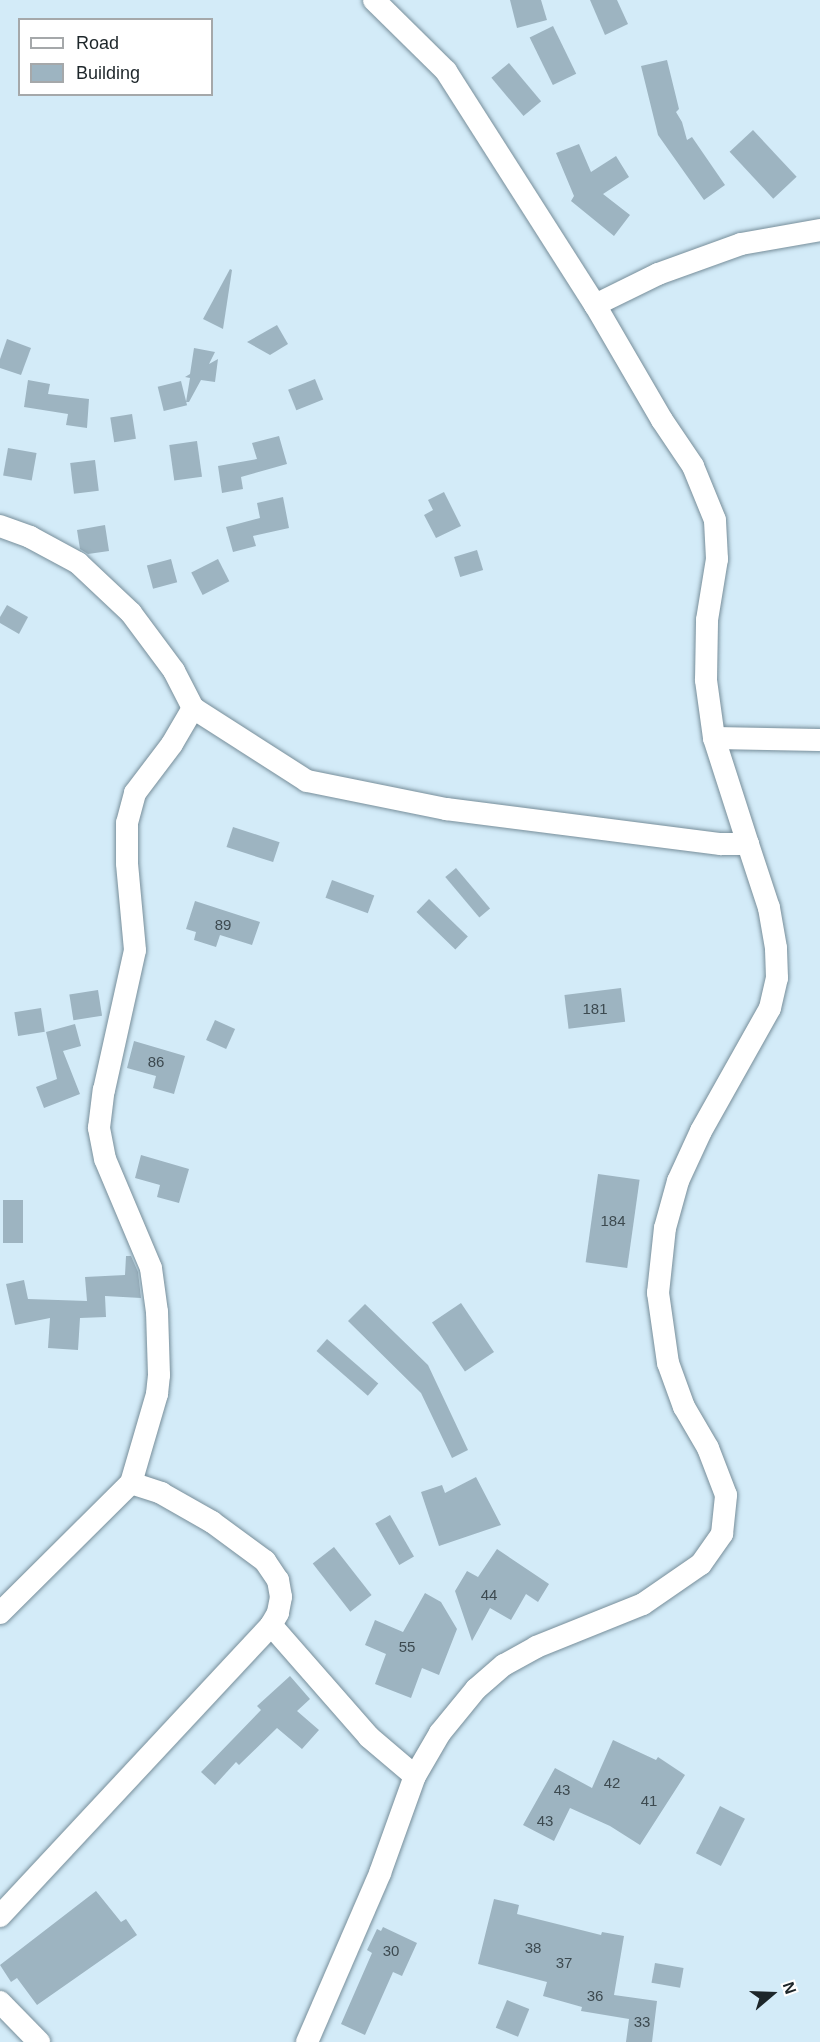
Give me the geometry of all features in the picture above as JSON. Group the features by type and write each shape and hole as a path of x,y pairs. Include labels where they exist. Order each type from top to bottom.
{"street":[{"path":"307,2042 380,1873 415,1776 440,1733 476,1689 504,1665 536,1647 643,1604 701,1564 722,1534 726,1495 708,1448 684,1407 668,1363 658,1293 665,1228 678,1181 701,1131 770,1008 777,978 776,948 769,908 714,738 706,680 707,620 717,559 715,520 693,466 662,420 595,305 446,72 374,0"},
{"path":"595,305 658,274 741,244 820,230"},
{"path":"0,526 30,537 78,563 131,613 174,671 194,708 307,781 446,809 721,844 748,844"},
{"path":"0,1613 131,1483 157,1394 159,1375 157,1312 151,1268 105,1159 99,1128 135,950 127,863 127,823 135,793 172,744 194,708"},
{"path":"714,738 820,740"},
{"path":"0,1916 271,1625 278,1613 281,1597 278,1580 265,1561 212,1522 161,1493 131,1483"},
{"path":"271,1625 369,1737 415,1776"},
{"path":"0,2002 39,2042"}],"building":[{"path":"510,0 541,0 547,20 517,28"},
{"path":"590,0 617,0 628,24 605,35"},
{"path":"553,26 576,74 553,85 530,37"},
{"path":"667,60 679,109 676,112 682,122 687,140 692,137 725,185 704,200 658,135 641,66"},
{"path":"509,63 541,101 524,116 491,78"},
{"path":"753,130 797,177 773,199 730,152"},
{"path":"579,144 591,172 616,156 629,177 603,194 630,215 614,236 571,201 574,196 556,153"},
{"path":"230,269 232,270 223,329 203,319"},
{"path":"277,325 288,344 270,355 247,342"},
{"path":"7,339 31,348 21,375 0,368 0,359"},
{"path":"194,348 215,352 209,364 218,359 215,382 201,380 189,402 186,402 190,378 185,377 190,374"},
{"path":"315,379 323,399 296,410 288,390"},
{"path":"28,380 50,384 48,394 89,399 87,428 66,425 68,414 24,407"},
{"path":"181,381 187,405 164,411 158,387"},
{"path":"132,414 136,439 114,442 110,417"},
{"path":"279,436 287,464 241,477 243,489 222,493 218,466 257,459 252,443"},
{"path":"197,441 202,477 174,481 169,445"},
{"path":"8,448 37,453 32,481 3,476"},
{"path":"95,460 99,491 74,494 70,463"},
{"path":"444,492 461,526 436,538 424,515 433,510 428,500"},
{"path":"283,497 289,528 253,536 256,546 233,552 226,527 260,518 257,503"},
{"path":"105,525 109,551 88,554 80,549 77,530"},
{"path":"477,550 483,570 460,577 454,557"},
{"path":"171,559 177,582 153,589 147,565"},
{"path":"218,559 229,581 203,595 191,573"},
{"path":"7,605 28,617 19,634 0,623 0,617"},
{"path":"233,827 280,842 273,862 227,847"},
{"path":"456,868 490,909 479,918 445,877"},
{"path":"332,880 374,895 368,913 326,898"},
{"path":"429,899 468,937 455,949 416,912"},
{"path":"195,901 260,922 252,945 220,935 216,947 194,940 196,932 186,929"},
{"path":"621,988 625,1022 569,1029 564,995"},
{"path":"98,990 102,1016 73,1020 69,995"},
{"path":"41,1008 45,1032 18,1036 14,1012"},
{"path":"215,1020 235,1029 226,1049 206,1040"},
{"path":"75,1024 81,1046 63,1051 80,1094 44,1108 36,1087 57,1079 46,1032"},
{"path":"134,1041 185,1056 174,1094 153,1088 156,1076 127,1068"},
{"path":"141,1155 189,1169 179,1203 157,1197 160,1185 135,1178"},
{"path":"598,1174 640,1180 627,1268 586,1262"},
{"path":"3,1200 23,1200 23,1243 3,1243"},
{"path":"126,1256 131,1256 138,1272 141,1298 105,1296 106,1317 80,1318 78,1350 48,1348 50,1318 15,1325 6,1284 24,1280 28,1299 87,1301 85,1277 125,1275"},
{"path":"461,1303 494,1352 465,1371 432,1323"},
{"path":"365,1304 428,1365 468,1450 452,1458 421,1393 348,1321"},
{"path":"327,1339 378,1384 368,1396 317,1351"},
{"path":"476,1477 501,1525 439,1546 421,1492 442,1485 445,1493"},
{"path":"390,1515 414,1557 399,1565 375,1524"},
{"path":"334,1547 372,1595 350,1612 313,1564"},
{"path":"497,1549 549,1584 538,1602 526,1594 511,1620 490,1608 472,1641 455,1591 467,1571 478,1577"},
{"path":"425,1593 441,1602 457,1629 439,1675 422,1668 411,1698 375,1684 386,1654 365,1645 375,1620 403,1632"},
{"path":"290,1676 310,1699 297,1711 319,1730 302,1749 277,1728 239,1765 236,1762 215,1785 201,1772 261,1710 257,1706"},
{"path":"613,1740 656,1760 658,1757 685,1775 640,1845 610,1826 570,1808 554,1841 523,1825 555,1768 592,1788"},
{"path":"720,1806 745,1819 721,1866 696,1853"},
{"path":"96,1891 121,1922 126,1919 137,1935 37,2005 17,1978 11,1982 0,1965"},
{"path":"494,1899 519,1905 517,1914 601,1935 602,1932 624,1936 614,1995 657,2001 652,2042 626,2042 629,2019 581,2011 582,2007 543,1996 547,1982 478,1964"},
{"path":"383,1927 417,1943 402,1976 393,1972 365,2035 341,2024 372,1953 367,1950 377,1929 381,1931"},
{"path":"655,1963 684,1968 680,1988 652,1983"},
{"path":"507,2000 529,2009 518,2037 496,2028"}]}
